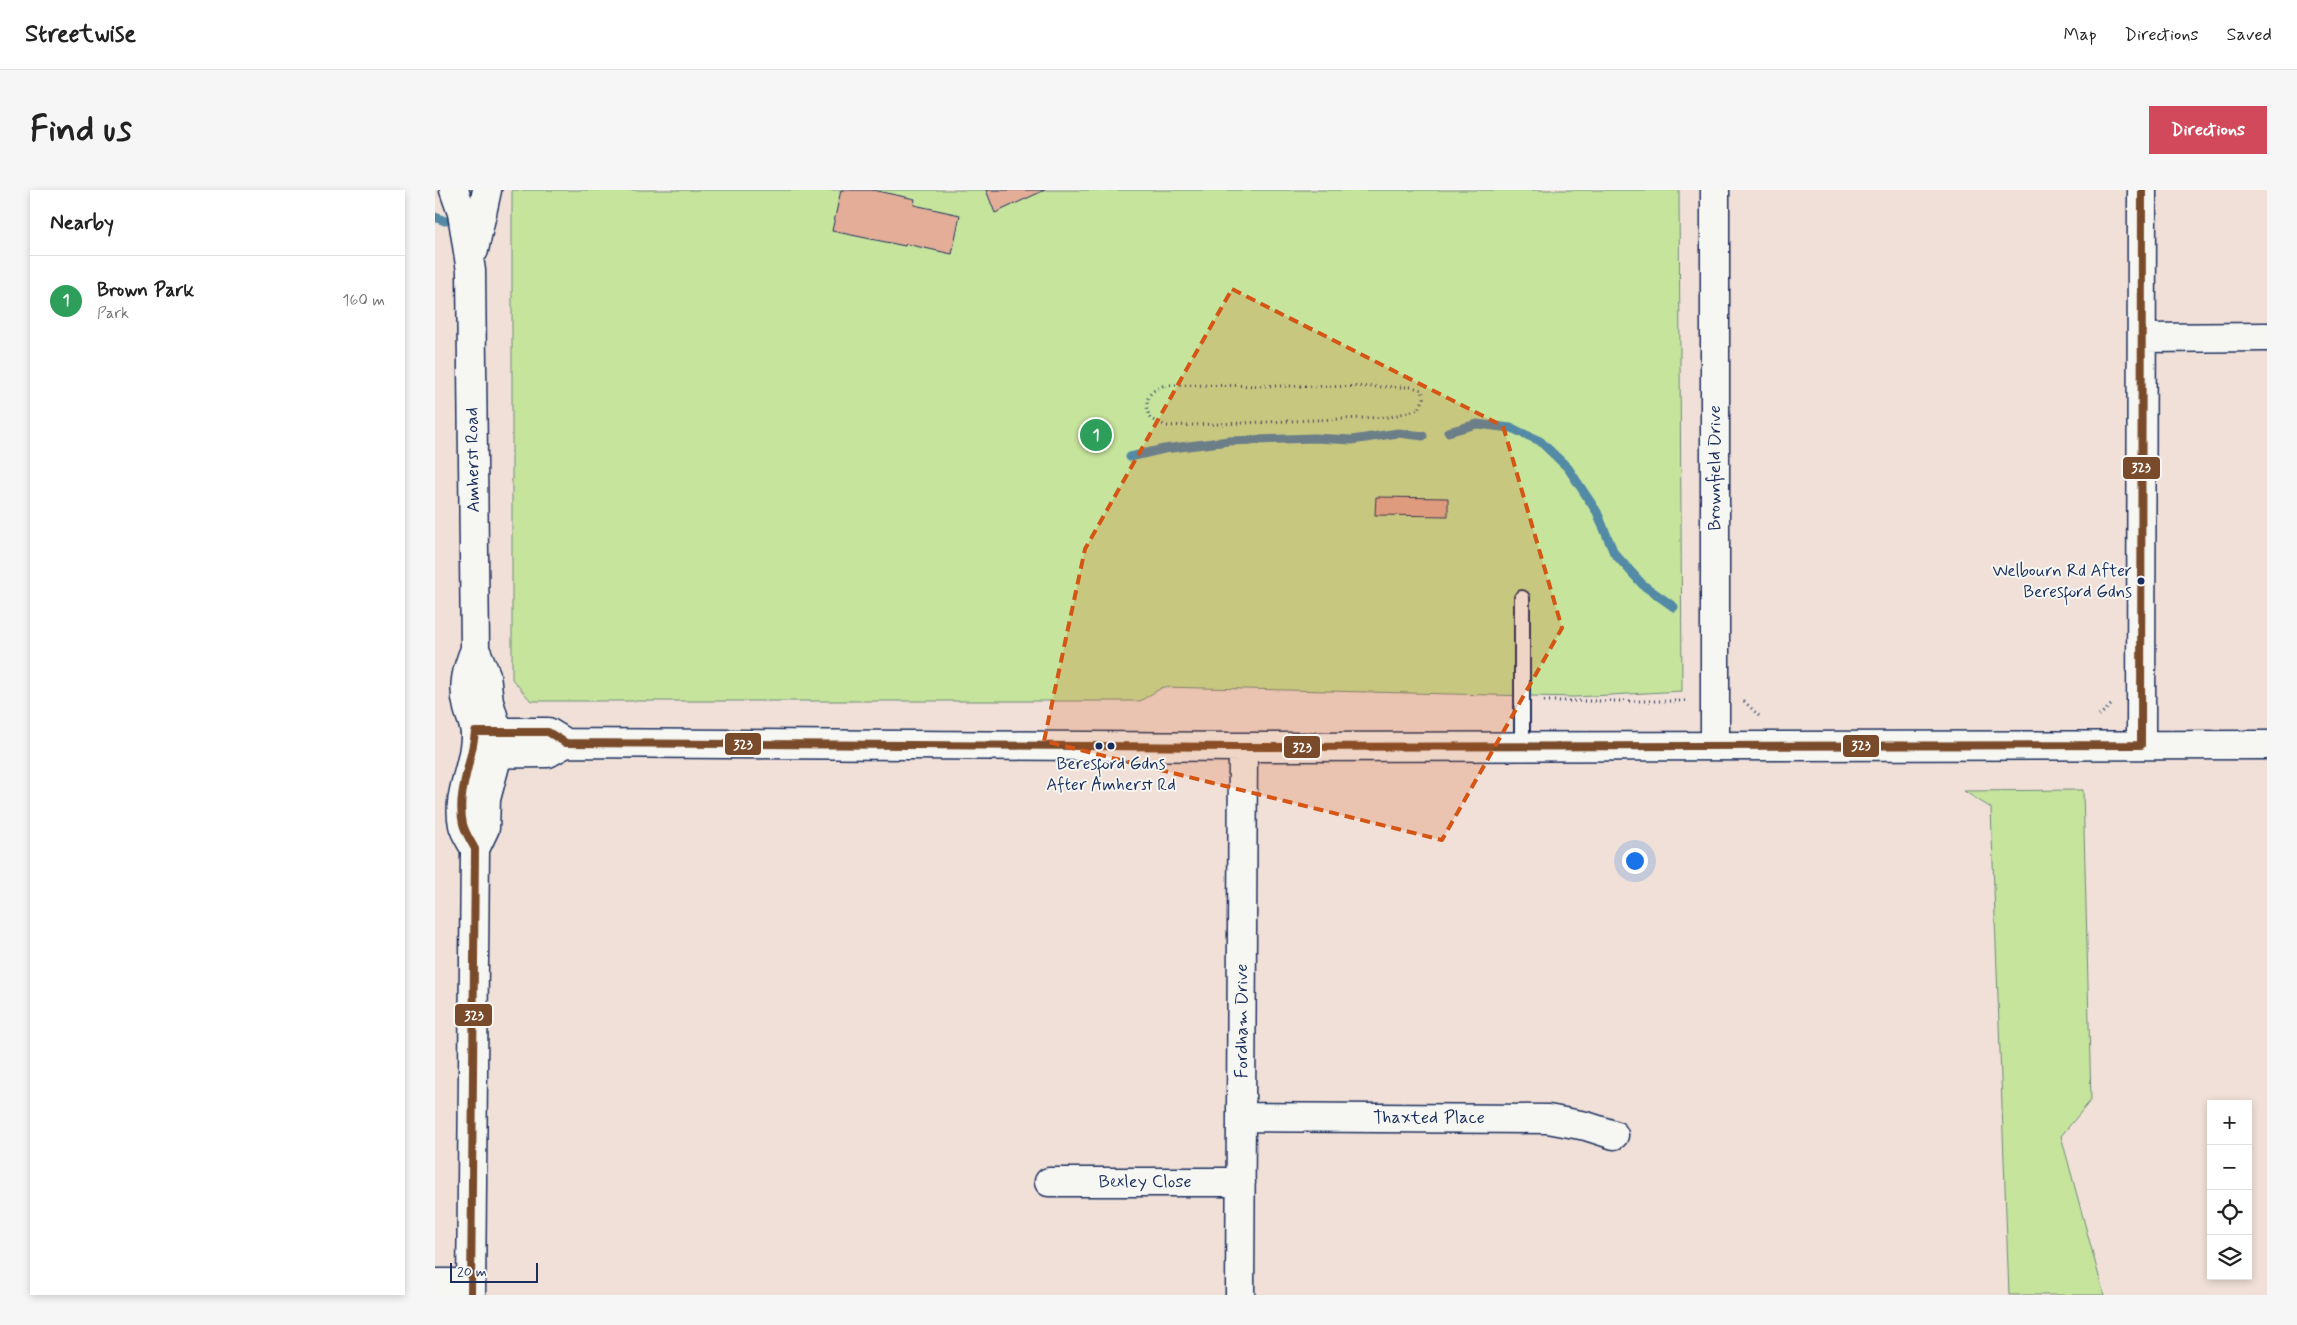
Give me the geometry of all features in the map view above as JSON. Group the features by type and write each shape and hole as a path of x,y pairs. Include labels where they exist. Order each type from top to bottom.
{"street":[{"name":"Amherst Road","path":"454,190 462,213 471,271 475,649 486,676 489,702 486,743"},
{"name":"Amherst Road","path":"471,271 487,190"},
{"name":"Brownfield Drive","path":"1715,190 1715,746"},
{"path":"2141,745 2142,190"},
{"path":"2142,338 2267,337"},
{"path":"435,1283 470,1289 475,849 485,828 486,743 547,732 566,743 1243,747 2267,746"},
{"name":"Fordham Drive","path":"1240,1295 1243,747"},
{"name":"Thaxted Place","path":"1241,1117 1548,1119 1586,1126 1614,1135"},
{"name":"Bexley Close","path":"1049,1182 1241,1182"}],"lane":[{"path":"1521,598 1521,746"}],"path":[{"path":"1165,386 1411,387 1422,390 1424,398 1419,409 1390,417 1167,426 1150,419 1146,406 1149,395 1156,389 1165,386"},
{"path":"2093,720 2105,712 2115,698"},
{"path":"1521,701 1745,701 1764,718"}],"highlighted area":[{"path":"1232,289 1503,426 1562,628 1442,840 1044,741 1085,549"}],"green space":[{"path":"512,190 1679,190 1682,691 1574,697 1163,687 1140,701 531,701 512,679"},
{"path":"2083,790 2091,1100 2061,1136 2104,1295 2009,1295 1991,808 1964,791"}],"building":[{"path":"841,190 872,190 915,199 914,205 960,215 952,254 832,231"},
{"path":"986,190 1045,190 995,213"},
{"path":"1376,497 1448,498 1448,516 1375,515"}],"waterway":[{"path":"435,217 445,221"},
{"path":"1448,432 1477,424 1511,428 1540,441 1568,468 1597,512 1614,553 1643,585 1674,607"},
{"path":"1130,457 1164,449 1229,441 1314,438 1352,440 1398,433 1423,436"}],"transit line":[{"name":"323","path":"2141,745 2142,190"},
{"name":"323","path":"471,1295 475,849 464,827 461,813 463,790 475,732 548,732 566,743 1243,747 2141,745"}],"place":[{"name":"Brown Park","path":"1096,435"},
{"name":"Welbourn Rd After Beresford Gdns","path":"2141,581"},
{"name":"Beresford Gdns After Amherst Rd","path":"1111,746"}]}
